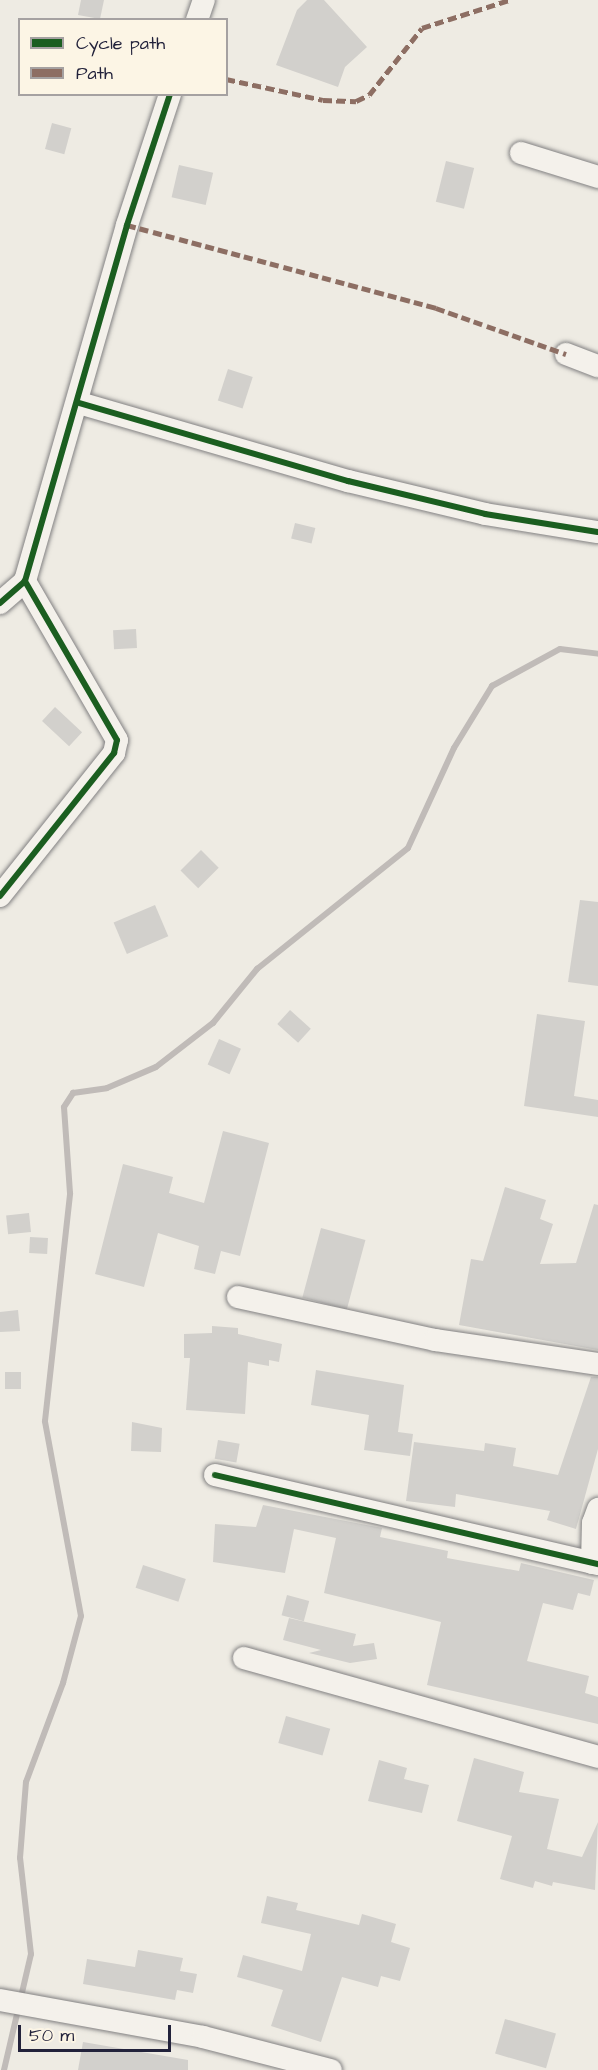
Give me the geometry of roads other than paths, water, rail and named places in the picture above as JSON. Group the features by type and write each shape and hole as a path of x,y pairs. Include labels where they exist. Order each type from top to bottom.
{"street":[{"path":"198,18 204,0"},
{"path":"0,603 25,581 79,403 127,225 169,96"},
{"path":"521,153 598,177"},
{"path":"566,354 598,366"},
{"path":"79,403 348,481 497,516 598,532"},
{"path":"3,887 114,753 117,740 25,581"},
{"path":"238,1297 435,1340 598,1364"},
{"path":"215,1475 595,1564 593,1523 598,1509"},
{"path":"244,1658 598,1757"},
{"path":"4,2000 35,2003 203,2037 331,2070"}],"waterway":[{"path":"4,2070 31,1954 20,1858 26,1782 63,1683 81,1616 45,1421 70,1193 64,1107 73,1093 107,1088 156,1067 213,1023 257,969 408,848 454,748 492,686 560,649 598,654"}]}
